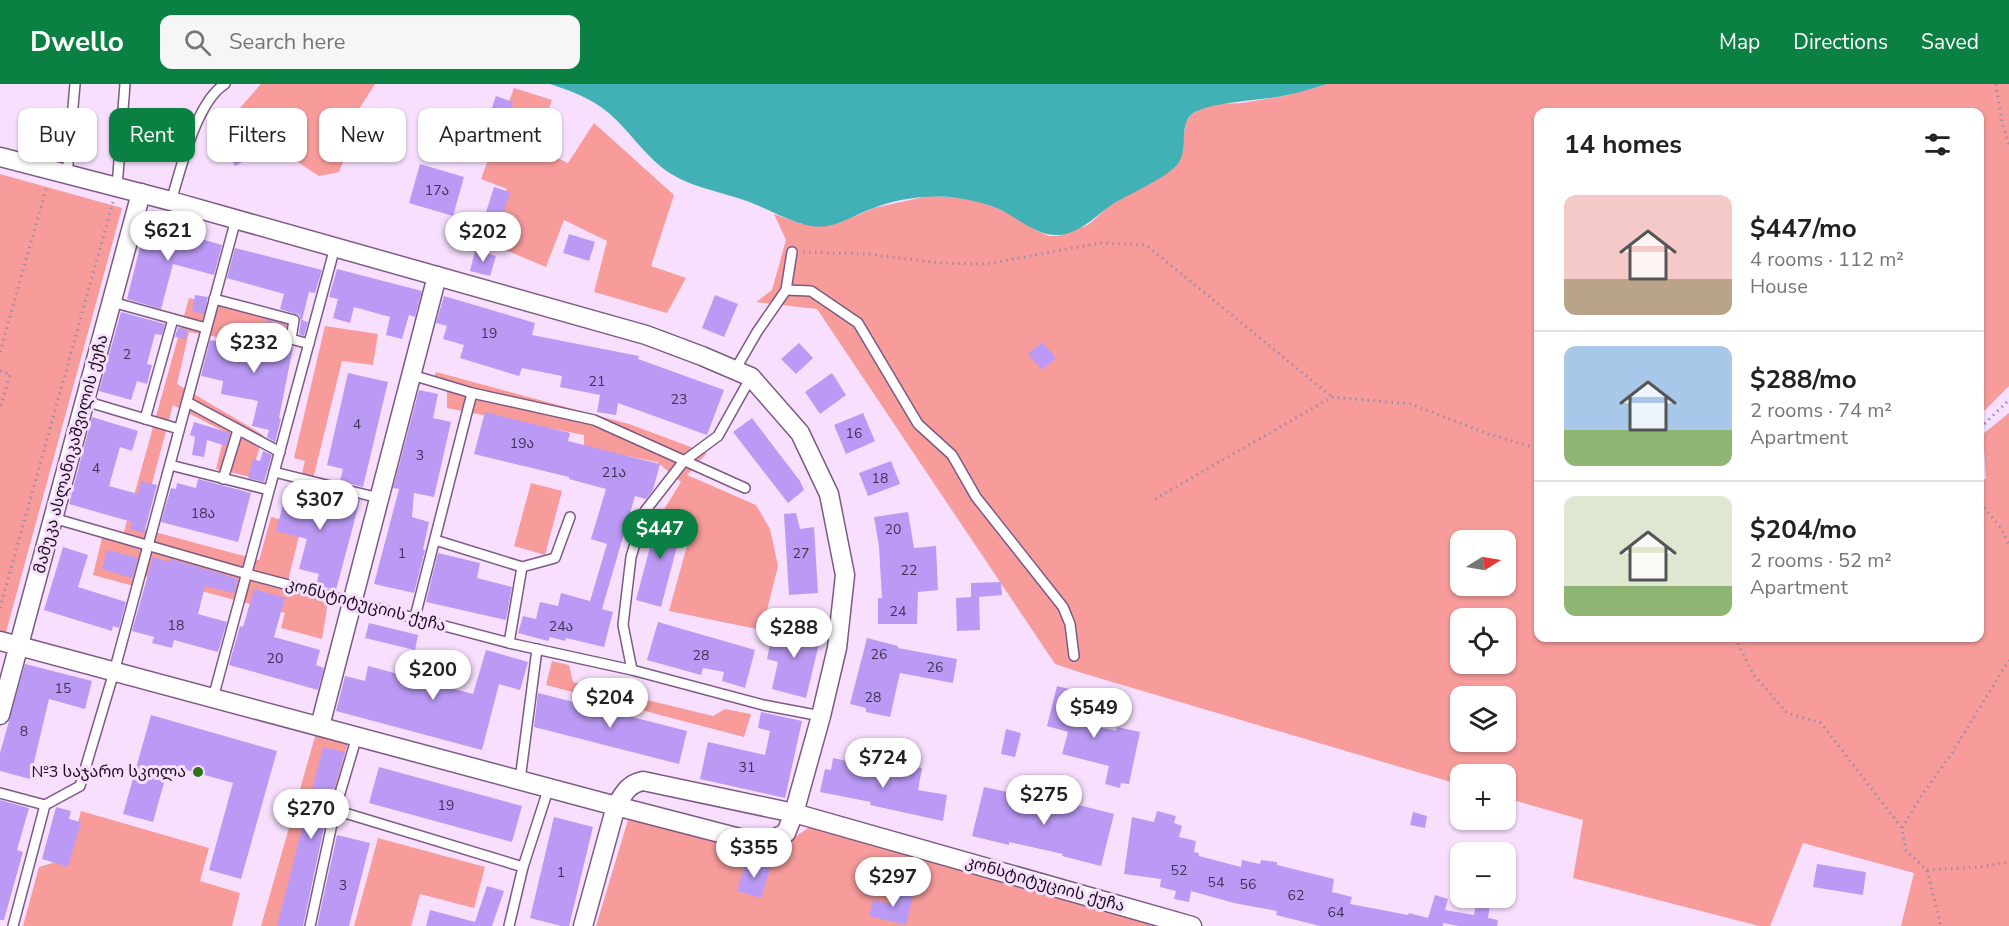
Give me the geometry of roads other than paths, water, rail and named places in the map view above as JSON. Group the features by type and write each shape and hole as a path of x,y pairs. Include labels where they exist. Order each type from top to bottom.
{"street":[{"path":"0,157 171,201 646,335 743,374 800,434 829,494 845,575 837,648 794,813 786,833 767,842 754,842 616,806 0,641"},
{"name":"მამუკა ასლანიკაშვილის ქუჩა","path":"0,714 141,194"},
{"path":"320,726 437,276"},
{"name":"კონსტიტუციის ქუჩა","path":"616,806 627,788 643,781 794,813 1192,926"},
{"path":"583,926 616,806"}],"lane":[{"path":"59,172 75,84"},
{"path":"117,187 125,84"},
{"path":"171,201 195,126 215,90 225,84"},
{"path":"0,793 45,805 80,786 149,545 236,219"},
{"path":"213,698 335,247"},
{"path":"632,670 623,625 631,557 645,511 684,461 718,436 743,374 786,290 792,252"},
{"path":"786,290 811,291 858,323 918,424 952,455 976,497 1063,607 1070,624 1074,656"},
{"path":"214,299 294,320 291,339 309,344"},
{"path":"112,302 206,328"},
{"path":"145,419 173,319"},
{"path":"412,375 472,393 594,420 745,488"},
{"path":"415,617 472,393"},
{"path":"85,401 179,429"},
{"path":"187,402 280,452"},
{"path":"223,479 238,430"},
{"path":"170,465 269,490"},
{"path":"274,472 379,498"},
{"path":"435,540 522,567 555,558 570,517"},
{"name":"კონსტიტუციის ქუჩა","path":"53,518 247,574 352,603 415,617 509,644 632,670 763,705 821,716"},
{"path":"509,644 522,567"},
{"path":"520,780 537,649"},
{"path":"310,926 335,810 357,736"},
{"path":"509,926 524,867 549,788"},
{"path":"14,926 45,805"},
{"path":"335,810 524,867"}],"place":[{"name":"№3 საჯარო სკოლა","path":"198,772"}]}
